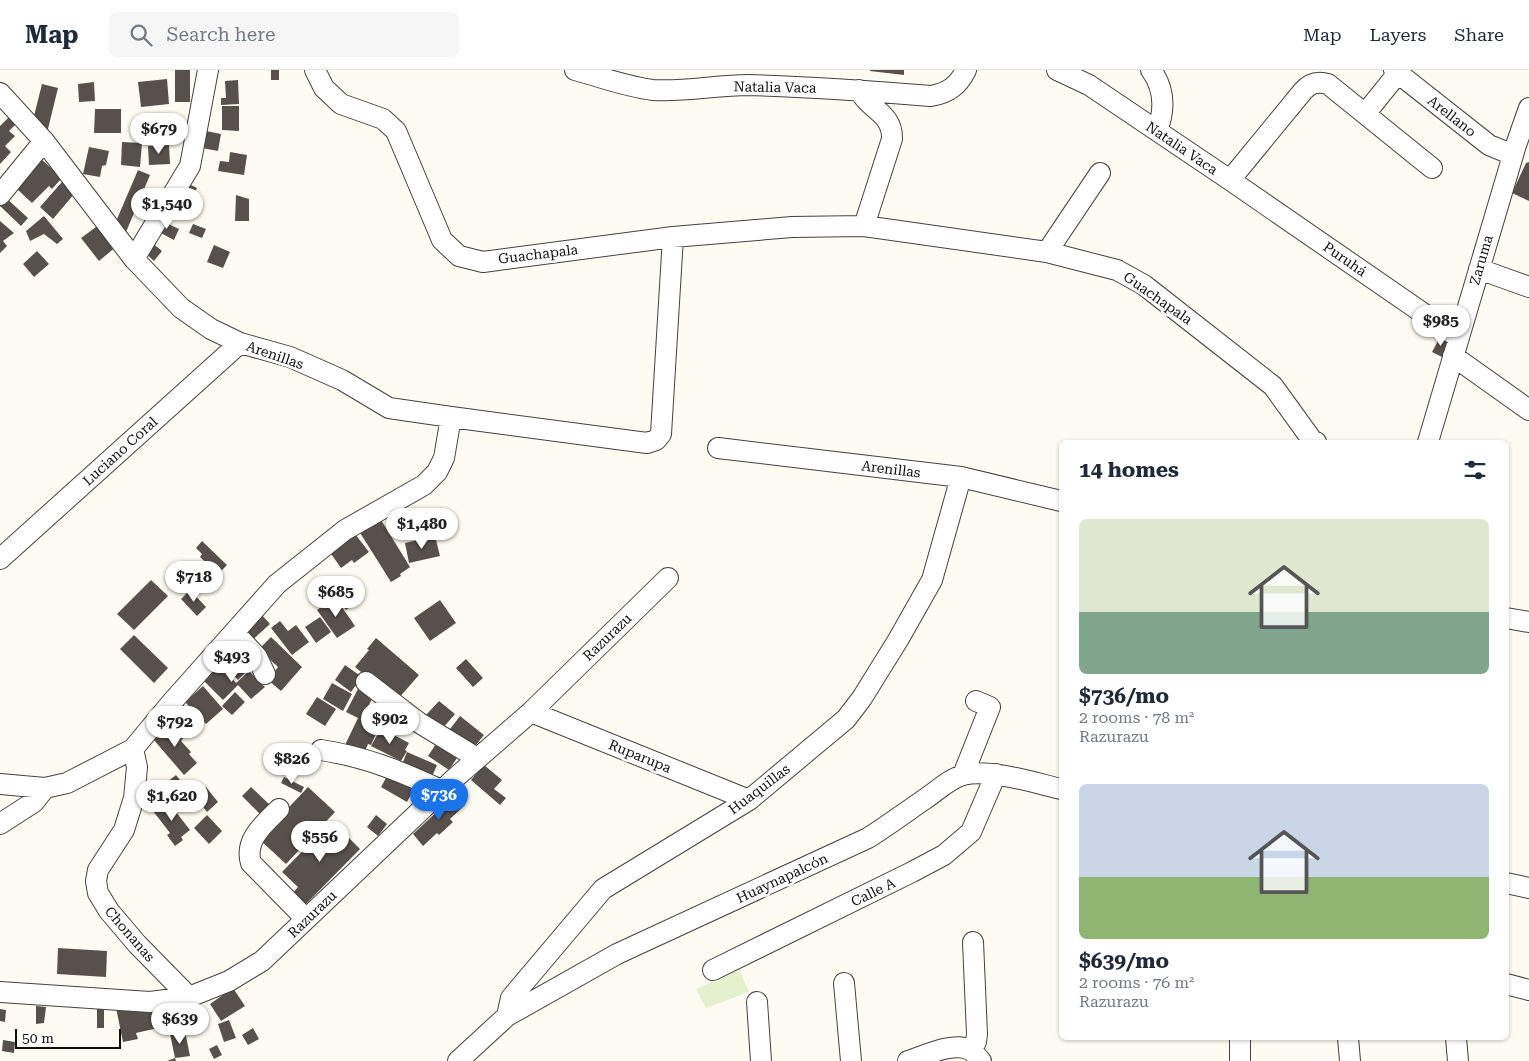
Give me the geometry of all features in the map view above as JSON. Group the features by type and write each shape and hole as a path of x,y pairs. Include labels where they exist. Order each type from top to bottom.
{"street":[{"path":"134,259 190,166 208,70"},
{"name":"Guachapala","path":"315,70 324,88 341,104 382,119 396,131 442,240 459,256 483,262 673,237 792,227 864,226 1047,252 1117,270 1144,285 1273,386 1312,440"},
{"name":"Natalia Vaca","path":"576,70 631,78 654,90 697,89 737,85 859,90 931,96 951,90 966,70"},
{"name":"Natalia Vaca","path":"1057,70 1089,85 1230,180"},
{"path":"1151,70 1160,89 1163,104 1162,118 1157,131"},
{"path":"1366,114 1396,72"},
{"name":"Arellano","path":"1396,72 1489,145 1519,151"},
{"path":"1230,180 1308,86 1322,82 1328,84 1432,168"},
{"path":"859,90 863,99 881,113 890,124 892,132 892,139 864,226"},
{"name":"Arenillas","path":"0,93 44,141 134,259 181,308 211,328 240,343 290,357 342,380 389,408 648,443 656,440 661,434 673,237"},
{"name":"Zaruma","path":"1429,440 1478,270 1519,151 1529,108"},
{"path":"0,194 44,141"},
{"path":"1047,252 1100,173"},
{"name":"Puruhá","path":"1230,180 1456,347 1529,410"},
{"path":"1478,270 1529,287"},
{"name":"Luciano Coral","path":"2,555 240,343"},
{"path":"0,784 45,788 67,783 133,749 172,702 277,584 346,530 424,484 437,472 444,458 451,417"},
{"name":"Arenillas","path":"718,448 961,477 1059,501"},
{"name":"Huaquillas","path":"458,1061 507,1016 511,998 603,889 749,800 846,718 862,698 932,580 961,477"},
{"name":"Razurazu","path":"0,992 150,1002 189,998 229,981 262,961 441,790 530,712 668,578"},
{"path":"1509,619 1529,622"},
{"path":"234,632 257,657 265,674"},
{"path":"366,682 418,722 477,758"},
{"path":"964,775 990,707 976,701"},
{"name":"Ruparupa","path":"530,712 749,800"},
{"name":"Chonanas","path":"133,749 137,767 134,798 124,830 98,870 96,881 98,893 109,911 137,944 189,998"},
{"path":"321,750 354,756 386,766 441,790"},
{"name":"Huaynapalcón","path":"507,1016 617,954 868,838 949,782 964,775 979,773 996,774 1059,789"},
{"name":"Calle A","path":"713,970 944,855 971,832 996,774"},
{"path":"0,824 34,802 45,788"},
{"path":"279,809 259,830 249,849 249,856 251,863 306,920"},
{"path":"1509,884 1529,888"},
{"path":"908,1061 942,1049 956,1047 976,1055 978,1034 973,942"},
{"path":"844,984 852,1061"},
{"path":"1509,985 1529,990"},
{"path":"756,1002 760,1061"},
{"path":"1240,1040 1240,1061"},
{"path":"1348,1040 1350,1061"},
{"path":"1456,1040 1458,1061"}],"green space":[{"path":"739,970 749,992 706,1008 696,989"}],"building":[{"path":"175,70 190,70 190,102 175,102"},
{"path":"271,70 279,70 279,80 271,80"},
{"path":"904,70 904,75 870,71"},
{"path":"167,79 169,104 141,107 138,82"},
{"path":"238,80 239,104 221,105 221,98 226,98 225,81"},
{"path":"94,82 95,101 79,102 78,84"},
{"path":"42,84 58,88 47,133 34,116"},
{"path":"222,106 239,106 239,131 222,130"},
{"path":"95,109 121,109 121,133 94,133"},
{"path":"11,115 18,122 9,131 15,136 5,146 11,152 0,164 0,126"},
{"path":"201,130 221,134 218,151 197,147"},
{"path":"122,142 142,143 140,167 121,165"},
{"path":"169,145 170,164 149,165 148,146"},
{"path":"89,147 109,151 106,165 102,166 100,177 83,174"},
{"path":"230,152 247,155 244,175 218,171 220,161 229,162"},
{"path":"40,158 62,178 52,189 49,186 32,203 16,188"},
{"path":"1529,162 1529,201 1512,193 1526,163"},
{"path":"138,170 150,175 126,232 117,219"},
{"path":"183,181 197,188 192,197 178,190"},
{"path":"62,182 75,193 53,219 40,207"},
{"path":"178,193 195,201 192,210 174,202"},
{"path":"236,195 249,199 249,221 235,221"},
{"path":"5,197 28,218 21,226 0,206 0,202"},
{"path":"44,216 63,239 57,244 44,234 30,241 26,231"},
{"path":"160,220 179,229 174,240 155,230"},
{"path":"0,221 14,233 3,241 7,246 0,253"},
{"path":"100,224 117,246 99,261 81,238"},
{"path":"193,224 206,229 202,238 189,233"},
{"path":"151,242 162,251 154,261 143,251"},
{"path":"214,245 230,252 223,268 207,262"},
{"path":"37,251 49,264 34,277 23,264"},
{"path":"1440,337 1449,341 1444,358 1432,352"},
{"path":"378,515 410,567 391,582 357,528"},
{"path":"352,530 369,552 354,563 352,560 341,568 327,548"},
{"path":"435,536 440,556 409,563 405,543"},
{"path":"202,541 227,565 218,574 200,557 202,554 196,548"},
{"path":"349,578 363,597 346,610 332,591"},
{"path":"151,580 168,596 134,630 117,614"},
{"path":"190,590 206,607 197,616 181,599"},
{"path":"335,597 355,626 337,638 317,610"},
{"path":"440,600 456,623 430,641 414,618"},
{"path":"261,614 270,624 249,643 240,634"},
{"path":"320,617 331,632 316,643 305,627"},
{"path":"280,621 288,631 296,625 309,642 292,655 271,628"},
{"path":"134,635 168,668 154,683 120,649"},
{"path":"271,637 302,667 281,691 268,680 278,667 259,649"},
{"path":"376,638 419,675 398,699 355,667"},
{"path":"238,643 256,664 247,672 229,651"},
{"path":"227,651 246,672 238,680 218,659"},
{"path":"466,659 483,678 473,687 456,668"},
{"path":"218,664 236,683 249,671 265,687 251,699 238,685 223,700 202,679"},
{"path":"345,665 362,677 351,692 335,680"},
{"path":"332,683 352,694 343,711 323,699"},
{"path":"203,686 223,709 206,724 185,702"},
{"path":"358,689 373,697 361,720 372,725 369,731 376,734 371,745 368,744 365,751 345,745 358,718 346,712"},
{"path":"235,692 245,702 232,715 222,706"},
{"path":"317,697 336,709 325,726 306,714"},
{"path":"439,701 455,714 442,729 426,715"},
{"path":"182,704 195,715 181,731 168,720"},
{"path":"460,716 484,735 471,751 447,733"},
{"path":"168,723 185,736 181,741 191,752 189,754 197,763 184,775 153,739"},
{"path":"381,728 409,743 401,761 371,746"},
{"path":"440,738 461,752 449,770 428,756"},
{"path":"407,752 437,765 431,779 401,767"},
{"path":"484,765 502,780 494,789 506,798 500,805 471,780"},
{"path":"391,769 417,783 407,802 381,787"},
{"path":"176,775 189,791 175,802 162,786"},
{"path":"284,777 304,787 301,793 281,783"},
{"path":"206,787 218,802 207,812 195,796"},
{"path":"251,787 271,806 261,815 242,796"},
{"path":"308,787 335,812 286,864 259,839"},
{"path":"455,795 465,805 450,819 453,822 423,846 413,834"},
{"path":"165,798 190,830 181,837 183,840 175,846 167,835 170,833 153,811 163,804 161,802"},
{"path":"207,815 222,831 209,844 194,828"},
{"path":"376,815 387,824 378,836 367,827"},
{"path":"332,821 360,849 302,908 290,896 298,887 282,872"},
{"path":"58,948 107,951 106,977 57,974"},
{"path":"233,988 245,1006 221,1021 210,1004"},
{"path":"162,1003 167,1026 136,1033 138,1039 123,1042 116,1008"},
{"path":"36,1006 46,1007 44,1023 36,1024"},
{"path":"97,1008 104,1008 104,1028 97,1028"},
{"path":"0,1009 6,1010 5,1022 0,1021"},
{"path":"229,1020 236,1038 224,1042 218,1024"},
{"path":"253,1028 259,1039 248,1045 242,1035"},
{"path":"185,1031 190,1056 175,1058 170,1034"},
{"path":"3,1040 15,1042 14,1053 2,1051"},
{"path":"217,1045 222,1055 214,1059 209,1049"}]}
